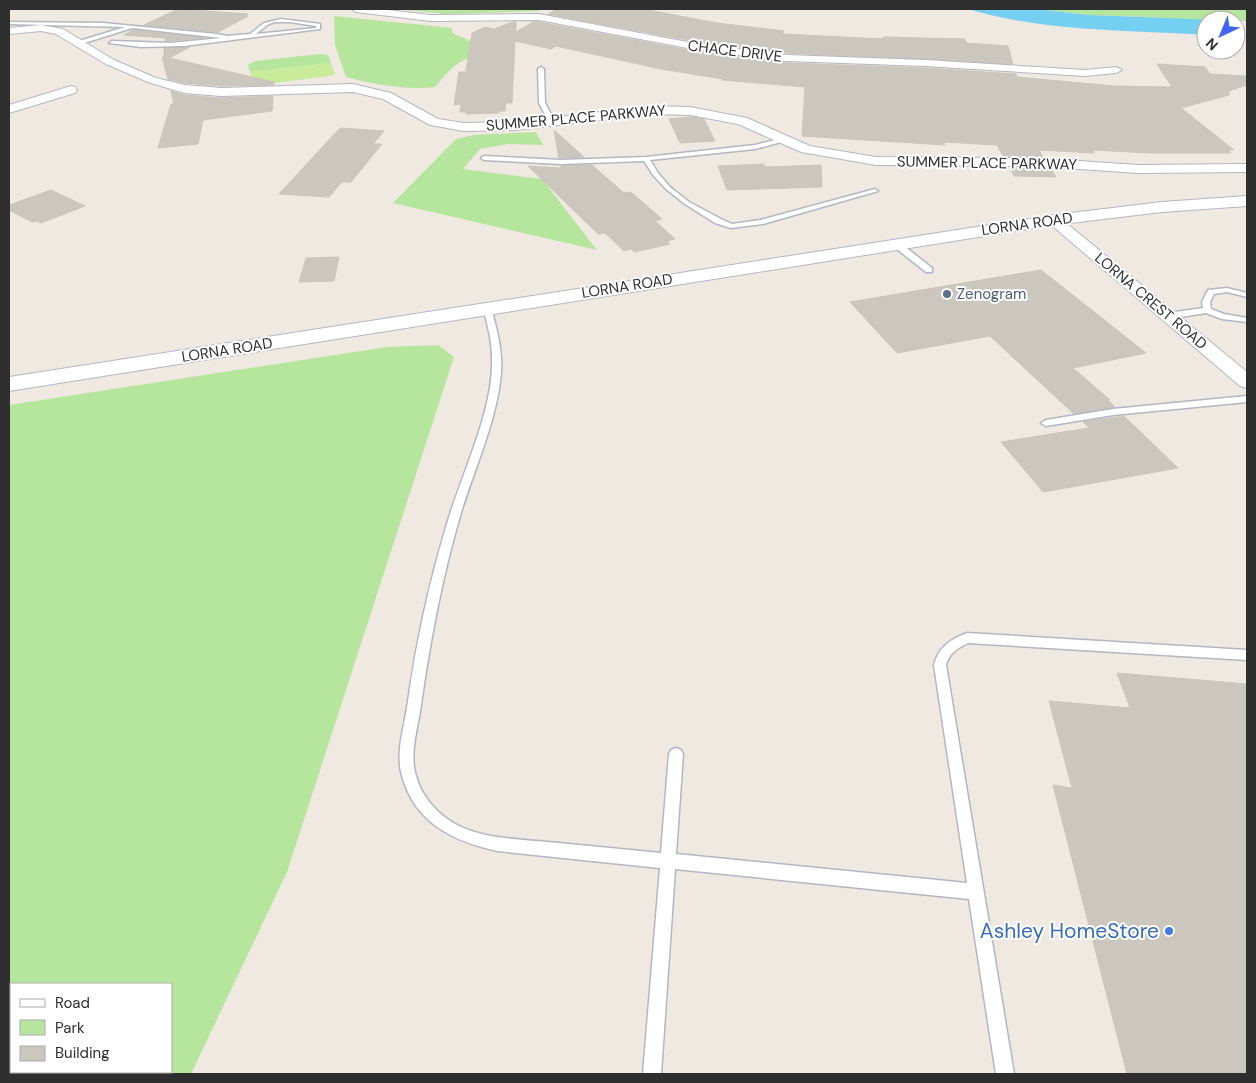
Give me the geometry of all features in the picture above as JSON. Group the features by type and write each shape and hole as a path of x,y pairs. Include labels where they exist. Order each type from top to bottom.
{"street":[{"name":"CHACE DRIVE","path":"356,9 440,18 539,17 693,46 786,58 926,63 1085,73 1116,70"},
{"name":"SUMMER PLACE PARKWAY","path":"9,31 41,28 59,30 104,58 138,74 184,89 228,92 352,88 387,96 423,118 464,127 516,126 651,110 690,111 742,121 782,140 820,152 876,161 1035,162 1183,170 1247,168"},
{"path":"9,109 71,90"},
{"name":"LORNA ROAD","path":"9,384 1054,220 1162,207 1247,201"},
{"name":"LORNA CREST ROAD","path":"1054,220 1247,382"}],"lane":[{"path":"112,43 186,44 318,29 318,25 270,20 258,26 251,36"},
{"path":"9,22 132,26 217,35 227,38"},
{"path":"78,42 108,35 132,26"},
{"path":"541,69 542,102 552,122"},
{"path":"484,158 561,162 646,159 755,148 782,140"},
{"path":"646,159 655,174 668,188 687,203 718,222 730,226 760,222 875,191"},
{"path":"896,244 929,270"},
{"path":"1207,310 1206,302 1211,292 1228,290 1247,295"},
{"path":"487,308 496,345 497,365 494,395 449,534 417,681 408,749 408,775 416,795 430,814 446,828 469,838 497,844 976,892"},
{"path":"1168,316 1207,310 1230,318 1247,320"},
{"path":"1046,423 1113,412 1247,399"},
{"path":"1005,1074 940,665 942,655 950,646 967,638 1247,655"},
{"path":"652,1074 676,754"}],"green space":[{"path":"396,9 542,9 539,11 446,14"},
{"path":"1037,9 1247,9 1247,21 1246,10 1196,10 1196,19 1089,15"},
{"path":"334,16 452,28 452,33 484,47 480,54 466,59 455,66 435,87 401,87 368,82 346,77 335,45"},
{"path":"320,54 328,55 331,63 250,72 248,65 255,61"},
{"path":"331,63 335,74 329,76 260,85 252,83 250,72"},
{"path":"536,132 543,145 508,144 480,149 463,169 542,179 597,250 393,203 456,139 474,135"},
{"path":"438,345 454,357 287,872 191,1074 9,1074 9,405 387,347"}],"water":[{"path":"968,9 1037,9 1089,15 1196,19 1196,35 1086,29 997,17"}],"building":[{"path":"178,9 248,14 245,16 248,16 218,32 144,25"},
{"path":"557,9 643,9 717,23 784,31 782,34 884,39 883,37 965,39 966,43 1008,46 1013,64 786,53 693,41 548,14"},
{"path":"516,22 516,32 533,22 539,22 693,51 786,63 926,68 1016,74 1017,77 1114,86 1172,87 1157,64 1205,67 1210,74 1247,76 1247,85 1229,91 1229,95 1181,108 1234,150 1228,150 1231,153 1150,153 1093,150 1094,153 1039,150 1043,157 1003,156 997,145 944,142 945,145 802,136 805,87 722,80 556,46 551,49 515,41 512,103 506,103 505,111 499,111 499,113 466,114 466,112 460,112 461,104 454,105 459,72 466,72 472,33 485,27 494,29"},
{"path":"133,30 203,38 165,41 165,38 124,35"},
{"path":"190,47 169,58 274,82 274,85 221,86 185,83 168,79 162,57 164,57 164,48"},
{"path":"171,91 184,95 221,98 273,96 272,111 203,120 198,144 158,148 171,104 174,104"},
{"path":"692,117 704,119 715,141 680,143 669,119"},
{"path":"340,128 384,131 373,144 382,144 351,182 342,182 329,197 279,194"},
{"path":"554,130 584,157 559,158"},
{"path":"764,164 765,167 821,165 822,187 727,190 718,166"},
{"path":"592,165 624,193 631,192 662,219 655,221 675,239 667,241 670,244 635,252 631,249 624,251 605,233 598,234 528,166 561,168 561,166"},
{"path":"1010,168 1051,169 1056,177 1014,176"},
{"path":"51,190 85,206 41,223 32,222 9,210 9,205"},
{"path":"339,257 334,281 299,282 306,258"},
{"path":"1041,270 1146,353 1073,368 1110,400 1108,400 1115,407 1074,414 990,336 897,353 850,302"},
{"path":"1124,416 1178,468 1043,492 1001,442 1089,428 1083,422"},
{"name":"Ashley HomeStore","path":"1117,673 1247,684 1247,1074 1127,1074 1053,785 1072,788 1049,701 1130,708"}],"place":[{"name":"Zenogram","path":"947,294"},
{"name":"Ashley HomeStore","path":"1169,931"}]}
